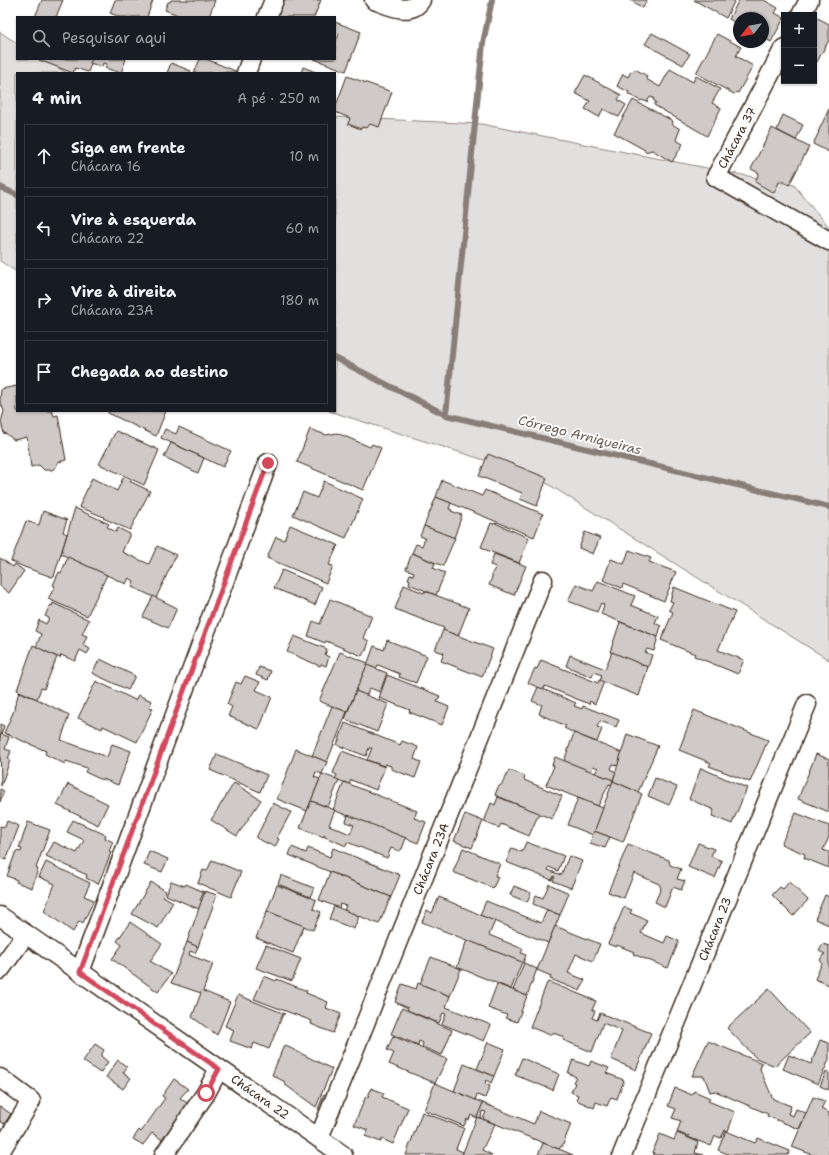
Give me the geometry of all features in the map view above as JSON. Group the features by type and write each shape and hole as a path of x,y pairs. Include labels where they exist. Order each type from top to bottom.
{"street":[{"path":"267,16 274,0"},
{"path":"374,0 398,9 410,8 418,4 421,0"},
{"path":"803,12 809,0"},
{"name":"Chácara 37","path":"781,54 716,177 829,241"},
{"path":"246,72 251,60"},
{"path":"80,972 268,463"},
{"name":"Chácara 23A","path":"319,1138 544,580"},
{"name":"Chácara 23","path":"622,1155 807,704"},
{"name":"Chácara 22","path":"0,916 344,1155"},
{"path":"0,970 26,934"},
{"path":"164,1155 206,1093 219,1069"},
{"path":"0,1078 31,1101 0,1152"}],"shaded area":[{"path":"0,32 16,42 16,60 46,60 65,72 16,72 16,271 0,261"},
{"path":"336,117 481,124 794,185 829,227 829,660 535,476 332,412 336,412"}],"building":[{"path":"42,0 63,0 56,16 35,16"},
{"path":"115,0 153,0 147,16 118,16 110,13"},
{"path":"171,0 215,0 209,16 180,16 165,10 168,2"},
{"path":"282,0 321,0 314,16 275,16"},
{"path":"630,0 647,0 643,8"},
{"path":"694,0 735,0 726,18"},
{"path":"739,0 764,0 778,8 775,13 781,16 781,24 771,42 769,41 769,12 733,12 733,21 729,19"},
{"path":"817,18 829,24 829,40 817,62"},
{"path":"336,22 361,32 346,71 317,60 336,60 336,41 339,34 336,32"},
{"path":"652,33 690,54 683,65 645,44"},
{"path":"717,34 733,43 733,48 740,48 736,56 753,66 738,93 736,92 734,94 696,73"},
{"path":"39,60 93,60 88,72 75,68 73,72"},
{"path":"92,60 126,60 121,72 105,68 107,64 103,63 102,67 90,63"},
{"path":"200,60 208,60 238,72 194,72"},
{"path":"171,63 191,71 190,72 167,72"},
{"path":"303,67 316,72 301,72"},
{"path":"635,69 647,76 646,79 660,87 670,69 693,82 696,76 720,89 712,103 721,108 707,136 654,105 656,102 653,100 654,98 650,97 647,102 641,101 628,94 629,92 617,86 623,74 628,77 631,71 633,72"},
{"path":"585,75 621,95 618,100 626,105 619,117 603,109 599,117 585,109 590,101 575,93"},
{"path":"347,76 392,92 379,127 370,124 367,128 362,127 361,129 348,124 350,118 336,112 336,105"},
{"path":"633,100 673,121 672,124 680,129 676,140 683,144 672,162 652,150 645,152 645,150 614,133"},
{"path":"829,109 829,152 813,144"},
{"path":"783,115 803,125 796,140 777,130"},
{"path":"772,128 809,147 789,185 780,180 774,193 755,182 759,173 751,169"},
{"path":"16,386 16,412 52,412 54,416 58,415 66,460 58,462 56,467 52,470 44,470 39,465 31,467 27,437 14,440 5,433 4,434 1,422 4,411 0,401 1,389"},
{"path":"108,412 166,412 156,436"},
{"path":"179,427 231,451 223,467 161,438 165,429 176,434"},
{"path":"310,429 326,435 337,433 370,447 372,444 381,448 363,490 297,462"},
{"path":"116,431 159,450 144,485 99,464"},
{"path":"171,443 204,458 198,473 164,457"},
{"path":"488,454 547,478 537,506 520,499 522,493 479,476"},
{"path":"92,478 117,491 123,478 150,491 130,530 79,507"},
{"path":"442,480 482,496 485,490 543,514 534,537 436,497"},
{"path":"324,481 363,499 346,538 293,515 303,492 317,498"},
{"path":"436,497 451,503 449,509 462,515 454,538 424,526"},
{"path":"75,508 109,524 107,527 116,532 118,528 130,534 122,552 149,564 157,546 176,555 156,598 132,587 134,581 129,578 126,584 61,554"},
{"path":"43,511 67,520 63,532 67,534 54,576 52,577 11,561 26,521 39,525"},
{"path":"491,523 495,523 529,538 519,563 481,547"},
{"path":"290,525 338,545 329,565 333,566 326,583 267,558 276,537 284,540"},
{"path":"424,526 455,538 443,566 412,553 416,544 422,546 425,538 420,536"},
{"path":"585,532 600,538 593,554 579,548"},
{"path":"629,550 651,558 649,562 676,572 664,601 623,584 622,588 603,580 611,559 624,564"},
{"path":"412,553 435,563 433,568 445,573 436,595 409,584 410,580 408,579 410,574 413,575 414,572 406,569"},
{"path":"494,554 526,566 514,595 489,585 492,573 496,567 490,565"},
{"path":"68,557 107,575 87,616 48,599 55,586 53,585 59,572 61,573"},
{"path":"0,558 13,567 15,564 24,571 9,593 0,586"},
{"path":"282,570 322,587 315,605 274,588"},
{"path":"598,581 635,596 631,605 658,616 655,623 661,626 658,637 601,614 604,605 601,603 597,612 568,601 576,584 593,591"},
{"path":"404,585 424,593 425,591 469,608 458,636 443,630 444,628 395,609"},
{"path":"674,587 735,612 718,650 744,660 738,674 694,656 695,654 661,640 673,612 669,610 673,602 670,601"},
{"path":"153,596 177,608 168,628 143,617"},
{"path":"330,599 372,616 363,638 369,641 366,651 365,650 362,656 326,641 325,643 308,636 313,621 320,624"},
{"path":"53,603 89,620 82,634 87,636 83,645 90,649 87,654 80,650 75,661 61,655 60,658 36,647 41,634 35,631 39,620 46,624 49,618 45,616 50,605 52,606"},
{"path":"620,622 658,637 654,651 647,649 645,652 652,655 648,667 610,652"},
{"path":"443,630 493,649 482,677 441,661 444,653 435,650"},
{"path":"294,636 327,649 325,655 329,657 326,666 321,664 320,666 287,652"},
{"path":"387,640 427,656 416,683 399,677 400,674 378,665 376,669 367,665 374,646 384,650"},
{"path":"33,645 57,657 44,689 41,688 37,699 17,690"},
{"path":"340,652 368,663 347,712 319,701"},
{"path":"612,652 648,667 639,696 600,681 602,675 594,672 592,677 566,666 570,655 605,669"},
{"path":"100,659 135,676 128,690 92,673"},
{"path":"541,660 598,683 599,680 604,682 595,704 590,701 589,704 545,686 544,690 528,683 535,668 537,669"},
{"path":"367,665 387,673 380,692 370,688 366,696 356,691"},
{"path":"259,667 271,671 268,680 256,675"},
{"path":"387,675 440,696 437,702 449,707 442,725 379,698"},
{"path":"245,676 260,682 256,690 272,697 259,729 228,716 232,707 227,704 236,682 241,684"},
{"path":"96,681 135,700 138,695 152,701 149,707 153,708 137,742 103,726 102,729 78,718"},
{"path":"538,687 576,703 574,706 582,709 583,706 619,720 616,727 600,721 597,727 602,729 597,742 564,728 566,726 539,714 542,705 532,701"},
{"path":"356,691 388,704 377,732 345,719"},
{"path":"19,692 69,715 61,740 107,757 112,744 131,751 118,785 103,779 102,780 85,772 87,768 66,761 65,764 45,754 46,751 4,733 15,708"},
{"path":"332,706 347,712 327,762 312,756"},
{"path":"694,710 768,740 750,782 709,766 711,763 679,750"},
{"path":"345,723 400,745 402,741 418,747 414,759 421,762 415,778 391,769 391,766 385,764 384,766 367,760 372,748 369,748 366,756 337,745"},
{"path":"0,724 4,726 0,738"},
{"path":"574,733 622,753 618,766 613,764 611,769 616,772 613,780 595,773 598,768 593,766 591,772 564,761"},
{"path":"1,734 9,737 5,749 11,751 8,759 10,760 1,786 0,738"},
{"path":"627,734 658,746 638,792 613,781"},
{"path":"296,749 327,762 322,774 316,772 314,777 320,779 307,811 277,799"},
{"path":"342,751 385,767 376,790 351,780 349,784 335,779 337,775 333,773"},
{"path":"217,754 267,775 260,792 210,770"},
{"path":"816,754 829,759 829,812 798,799"},
{"path":"555,757 613,780 612,785 609,784 598,806 546,785 554,766 552,765"},
{"path":"701,768 747,788 732,824 712,816 714,810 689,799"},
{"path":"509,770 525,776 524,780 562,796 552,819 495,795 498,787 502,784"},
{"path":"322,774 339,780 328,807 311,801"},
{"path":"655,778 677,787 669,805 648,796"},
{"path":"613,781 642,794 623,842 594,831"},
{"path":"344,782 417,811 414,818 426,822 418,843 333,810"},
{"path":"234,783 261,800 237,836 211,820"},
{"path":"68,784 108,804 98,825 57,805"},
{"path":"0,789 4,791 0,802"},
{"path":"498,797 539,813 529,836 501,824 499,828 484,822 491,803 495,805"},
{"path":"578,798 603,808 593,835 568,825"},
{"path":"311,801 335,810 329,825 350,834 354,825 346,822 348,815 406,838 402,849 399,851 391,848 387,858 347,842 346,846 325,837 325,835 324,837 300,828"},
{"path":"273,803 291,812 277,838 279,839 275,847 256,838"},
{"path":"796,813 829,826 829,837 823,850 829,852 829,868 804,858 805,854 781,844"},
{"path":"465,814 483,821 472,848 454,841"},
{"path":"73,820 106,835 105,838 113,842 109,851 111,852 108,861 98,884 86,878 87,875 46,856 54,842 77,853 84,840 67,832"},
{"path":"7,821 19,826 6,860 0,858 0,826 5,827"},
{"path":"28,822 50,830 36,868 38,869 32,888 16,882 17,880 7,876 16,851 21,852 22,849 19,848"},
{"path":"594,831 610,837 605,848 590,843"},
{"path":"526,842 564,856 558,871 549,867 548,870 561,875 569,856 582,861 571,888 553,881 554,876 552,880 506,862 512,848 522,852"},
{"path":"698,843 714,849 711,856 722,861 715,878 688,867"},
{"path":"628,844 669,860 670,865 681,869 677,879 685,881 681,890 673,887 665,907 655,902 661,888 659,884 634,873 624,898 608,892"},
{"path":"292,847 306,853 308,848 330,857 333,848 400,875 391,897 289,855"},
{"path":"463,848 500,864 495,876 498,877 493,888 453,872"},
{"path":"149,851 168,859 162,872 144,865"},
{"path":"212,860 241,872 231,897 198,883 203,870 207,871"},
{"path":"46,862 90,883 84,896 94,900 83,923 79,921 73,932 44,911 55,884 39,877"},
{"path":"330,872 391,897 379,924 344,910 346,906 340,904 339,908 319,900"},
{"path":"281,875 314,888 310,897 278,884"},
{"path":"171,881 185,886 186,884 204,892 200,900 202,901 199,909 166,895"},
{"path":"151,882 166,891 163,896 173,902 158,928 132,914"},
{"path":"789,882 808,900 793,916 772,895 780,887 783,889"},
{"path":"549,884 569,893 560,915 533,904 536,895 543,898"},
{"path":"277,885 316,900 313,909 321,912 313,930 267,911"},
{"path":"514,886 531,893 527,902 510,895"},
{"path":"205,891 217,895 198,947 187,942"},
{"path":"825,895 829,897 829,925 815,919"},
{"path":"439,897 495,921 489,935 523,949 521,953 526,955 523,963 422,922 427,910 432,913"},
{"path":"486,901 541,923 547,910 560,915 548,943 480,915"},
{"path":"334,906 359,916 354,929 329,919"},
{"path":"624,907 632,910 630,913 647,920 641,933 664,943 667,936 679,941 668,968 633,954 634,952 617,945 616,947 608,944"},
{"path":"267,911 304,926 293,953 256,938"},
{"path":"130,922 162,944 150,961 171,974 158,992 112,959 122,945 117,941"},
{"path":"555,926 600,944 593,961 576,954 568,973 585,980 580,991 550,979 551,976 537,970"},
{"path":"467,940 522,962 511,989 457,967"},
{"path":"187,942 198,947 195,953 190,951 189,955 213,964 203,991 230,1002 217,1035 192,1017 201,993 171,983"},
{"path":"823,944 829,946 829,985 815,979 822,963 820,960 825,954 819,951"},
{"path":"266,945 301,959 292,981 256,968"},
{"path":"431,957 461,969 450,996 420,984"},
{"path":"524,963 537,969 527,996 513,990"},
{"path":"264,976 276,981 277,979 307,991 306,993 328,1002 326,1008 341,1014 333,1033 311,1024 312,1021 254,999"},
{"path":"549,982 596,1001 592,1010 595,1011 592,1018 597,1020 600,1013 651,1033 636,1070 611,1059 622,1031 603,1023 592,1052 563,1040 564,1037 553,1033 550,1035 530,1027 547,983"},
{"path":"418,983 450,996 446,1007 491,1025 484,1041 442,1024 446,1014 443,1013 439,1023 407,1010 408,1008 395,1002 402,984 416,989"},
{"path":"497,984 527,996 517,1022 505,1018 507,1015 488,1008"},
{"path":"769,989 810,1033 775,1066 756,1058 727,1028"},
{"path":"238,995 285,1014 283,1014 269,1049 254,1043 252,1049 230,1041 234,1030 225,1026"},
{"path":"402,1008 452,1030 442,1055 422,1047 423,1043 419,1041 418,1045 391,1034"},
{"path":"393,1036 447,1059 435,1083 389,1064 394,1053 387,1050"},
{"path":"820,1040 829,1043 829,1060 818,1084 783,1069 789,1055 811,1064"},
{"path":"708,1041 762,1063 760,1069 773,1099 791,1106 788,1114 793,1116 796,1109 806,1113 799,1129 767,1116 768,1114 715,1091 710,1092 704,1076 692,1076"},
{"path":"488,1042 505,1049 494,1076 477,1069"},
{"path":"95,1044 104,1050 101,1056 108,1062 100,1073 83,1061"},
{"path":"284,1045 332,1069 316,1107 284,1084 285,1082 272,1075"},
{"path":"522,1058 559,1074 553,1090 515,1075"},
{"path":"118,1060 127,1067 123,1073 131,1078 123,1089 106,1077"},
{"path":"573,1060 589,1066 591,1061 609,1068 606,1073 624,1080 617,1099 611,1097 607,1106 596,1102 594,1108 576,1100 578,1095 571,1092 575,1083 573,1082 576,1077 568,1073"},
{"path":"464,1064 494,1076 491,1083 486,1080 485,1084 490,1086 485,1098 477,1095 475,1100 454,1091"},
{"path":"826,1072 829,1073 829,1090 820,1086"},
{"path":"174,1079 188,1089 180,1098 190,1105 164,1141 152,1133 143,1145 133,1139 139,1130 141,1132 165,1098 162,1096"},
{"path":"435,1083 483,1103 477,1118 471,1115 469,1120 467,1119 464,1126 424,1110"},
{"path":"371,1088 384,1093 382,1097 408,1108 393,1144 382,1139 381,1142 365,1136 368,1130 354,1125 366,1096 368,1097"},
{"path":"675,1088 692,1095 694,1091 710,1098 708,1101 735,1112 728,1131 725,1130 721,1138 715,1136 711,1146 688,1137 689,1135 687,1136 677,1132 681,1121 672,1118 676,1109 668,1106"},
{"path":"324,1094 333,1097 326,1114 318,1109"},
{"path":"813,1097 825,1101 821,1109 829,1113 829,1155 813,1155 792,1147"},
{"path":"483,1103 534,1124 539,1111 571,1124 562,1147 561,1146 559,1149 483,1119 486,1112 482,1111 481,1118 477,1117"},
{"path":"0,1106 11,1114 4,1124 0,1121"},
{"path":"422,1112 464,1128 456,1149 463,1152 462,1155 406,1155"},
{"path":"477,1117 495,1124 482,1150 492,1155 462,1155"},
{"path":"726,1131 755,1143 758,1138 790,1151 788,1155 730,1155 718,1150"},
{"path":"677,1133 698,1142 695,1153 704,1155 654,1155 653,1151 660,1134 674,1140"},
{"path":"543,1143 559,1149 573,1155 538,1155"}],"waterway":[{"path":"446,415 483,43 492,0"},
{"name":"Córrego Arniqueiras","path":"0,187 16,195"},
{"name":"Córrego Arniqueiras","path":"336,359 446,415 829,507"}],"route":[{"path":"206,1093 219,1069 80,972 268,463"}]}
